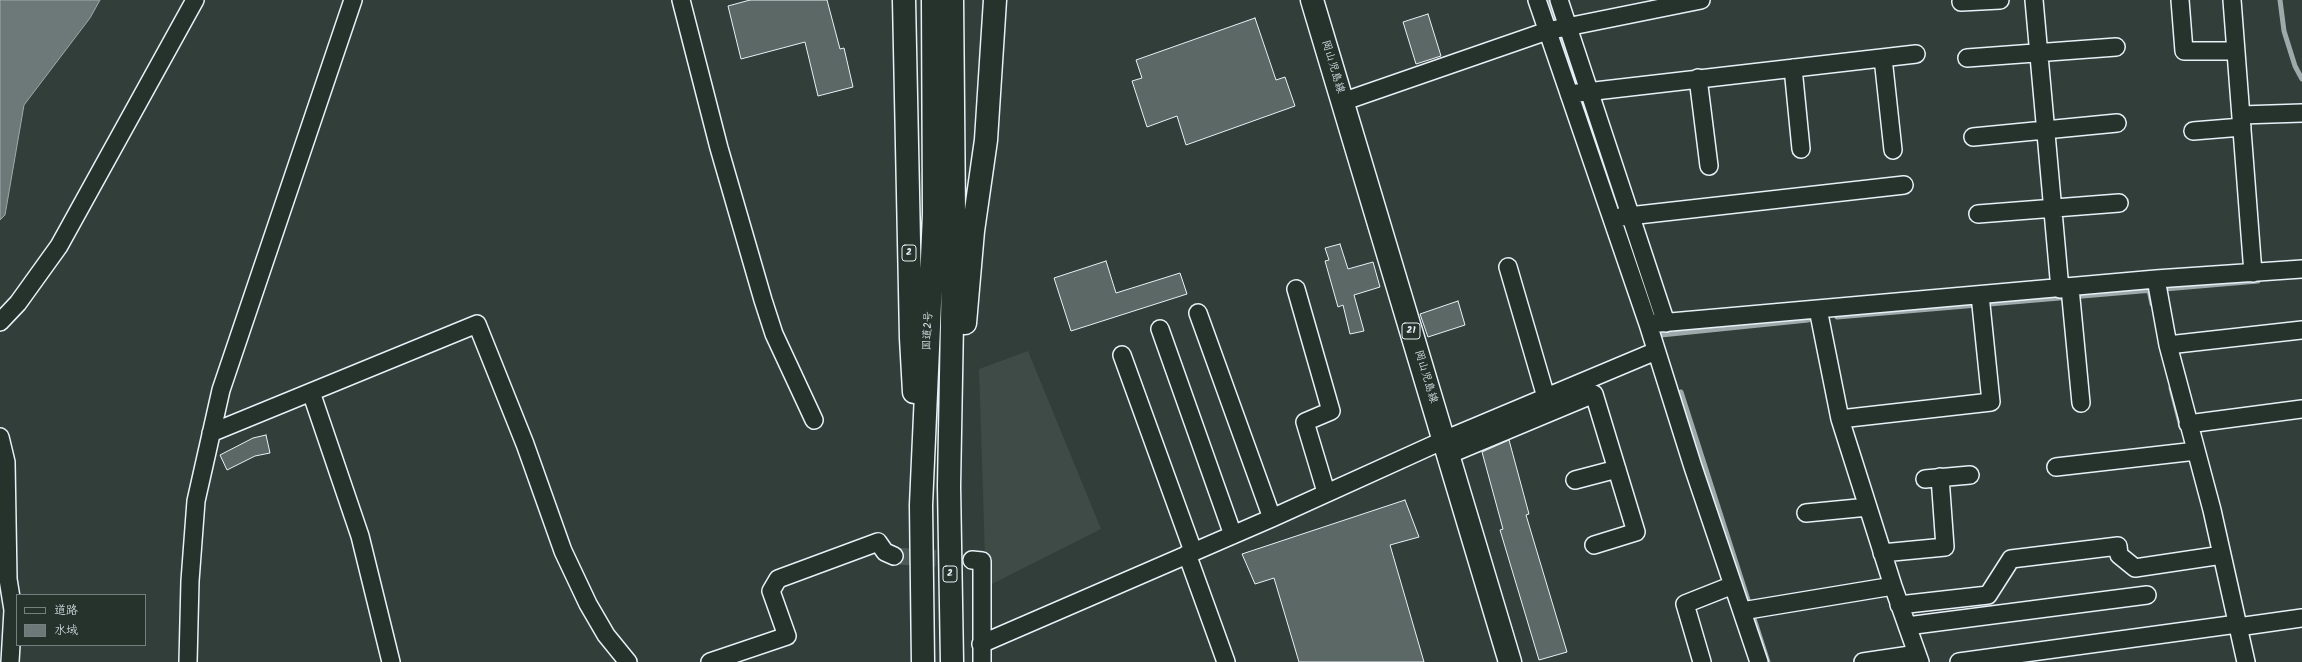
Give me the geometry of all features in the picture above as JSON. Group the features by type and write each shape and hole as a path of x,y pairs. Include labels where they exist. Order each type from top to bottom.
{"main road":[{"name":"2","path":"904,0 911,338 921,505"},
{"name":"国道2号","path":"923,662 921,505 934,214 933,0"},
{"name":"国道2号","path":"952,0 954,212 949,486 952,662"},
{"name":"2","path":"949,486 973,231 986,140 995,0"},
{"name":"岡山児島線","path":"1312,0 1510,662"}],"street":[{"path":"0,322 18,303 59,246 187,7 195,0"},
{"path":"188,662 190,581 196,501 221,390 353,0"},
{"path":"681,0 719,148 763,300 774,334 814,420"},
{"path":"1537,0 1558,29 1621,217 1666,323"},
{"path":"1558,29 1559,0"},
{"path":"1342,102 1558,29 1701,0"},
{"path":"1961,2 2000,0"},
{"path":"2034,0 2053,208 2068,293 2081,404"},
{"path":"2180,0 2184,51 2236,51"},
{"path":"2232,0 2252,273"},
{"path":"1967,58 2038,51 2116,47"},
{"path":"1579,93 1698,78 1916,54"},
{"path":"1883,58 1893,150"},
{"path":"1792,68 1801,149"},
{"path":"1698,78 1709,166"},
{"path":"2193,131 2241,121 2302,113"},
{"path":"1973,137 2117,123"},
{"path":"1621,217 1904,185"},
{"path":"1978,214 2119,202"},
{"path":"1621,217 1656,351 1733,585 1748,609 1759,662"},
{"path":"1508,267 1546,397"},
{"path":"1648,324 1818,309 1980,302 2156,286 2252,273 2302,269"},
{"path":"2156,286 2168,345 2188,424 2190,452 2219,555 2234,625 2246,662"},
{"path":"1296,289 1331,411 1305,422 1326,492"},
{"path":"1840,418 1991,402 1980,302"},
{"path":"1818,309 1840,418 1892,586 1919,658 1863,662"},
{"path":"1198,313 1272,518"},
{"path":"211,433 477,324 525,444 563,550 588,604 606,634 628,662"},
{"path":"1160,329 1233,535"},
{"path":"2168,345 2302,330"},
{"path":"981,644 1190,558 1233,535 1326,492 1446,448 1571,395 1656,351"},
{"path":"1122,355 1226,662"},
{"path":"311,392 360,536 391,662"},
{"path":"1446,448 1546,397 1594,394 1636,532 1594,545"},
{"path":"2188,424 2302,409"},
{"path":"0,437 3,463 4,551 13,610 10,662"},
{"path":"2056,467 2190,452"},
{"path":"1575,480 1616,469"},
{"path":"1882,553 1945,547 1932,478 1970,475"},
{"path":"1806,513 1868,507"},
{"path":"710,662 787,636 771,591 778,579 878,542 885,552 894,556"},
{"path":"1899,606 1988,595 2011,559 2118,546 2119,555 2135,568 2219,555"},
{"path":"972,560 982,561 982,662"},
{"path":"1702,662 1685,604 1733,585"},
{"path":"1748,609 1892,586"},
{"path":"1907,626 2147,595"},
{"path":"1959,662 2234,625 2302,618"}],"shaded area":[{"path":"1028,351 1101,529 986,587 979,369"}],"water":[{"path":"0,0 100,0 90,18 24,105 5,215 0,220"}],"building":[{"path":"750,0 827,0 840,49 844,48 853,87 818,96 805,42 741,59 728,6"},
{"path":"1428,14 1441,56 1416,64 1403,22"},
{"path":"1255,18 1276,80 1285,77 1295,106 1186,145 1177,116 1147,127 1132,81 1142,78 1136,60"},
{"path":"1340,244 1348,269 1373,262 1380,287 1354,295 1364,331 1350,334 1343,305 1338,307 1325,261 1329,260 1325,248"},
{"path":"1106,261 1116,293 1180,273 1187,294 1071,331 1054,278"},
{"path":"1458,301 1465,325 1428,337 1420,314"},
{"path":"266,435 270,453 255,456 227,470 220,455 253,438"},
{"path":"1509,440 1529,514 1526,515 1567,652 1539,660 1500,530 1503,529 1482,452"},
{"path":"1405,500 1419,537 1390,545 1424,662 1299,662 1274,578 1255,584 1242,554"}],"waterway":[{"path":"1550,0 1643,283"},
{"path":"2280,0 2284,31 2295,66 2302,79"},
{"path":"1837,317 2258,281"},
{"path":"2149,290 2152,304"},
{"path":"1661,335 1808,320"},
{"path":"2171,388 2181,427"},
{"path":"1681,392 1768,662"}],"tunnel":[{"path":"894,556 972,560"}]}
